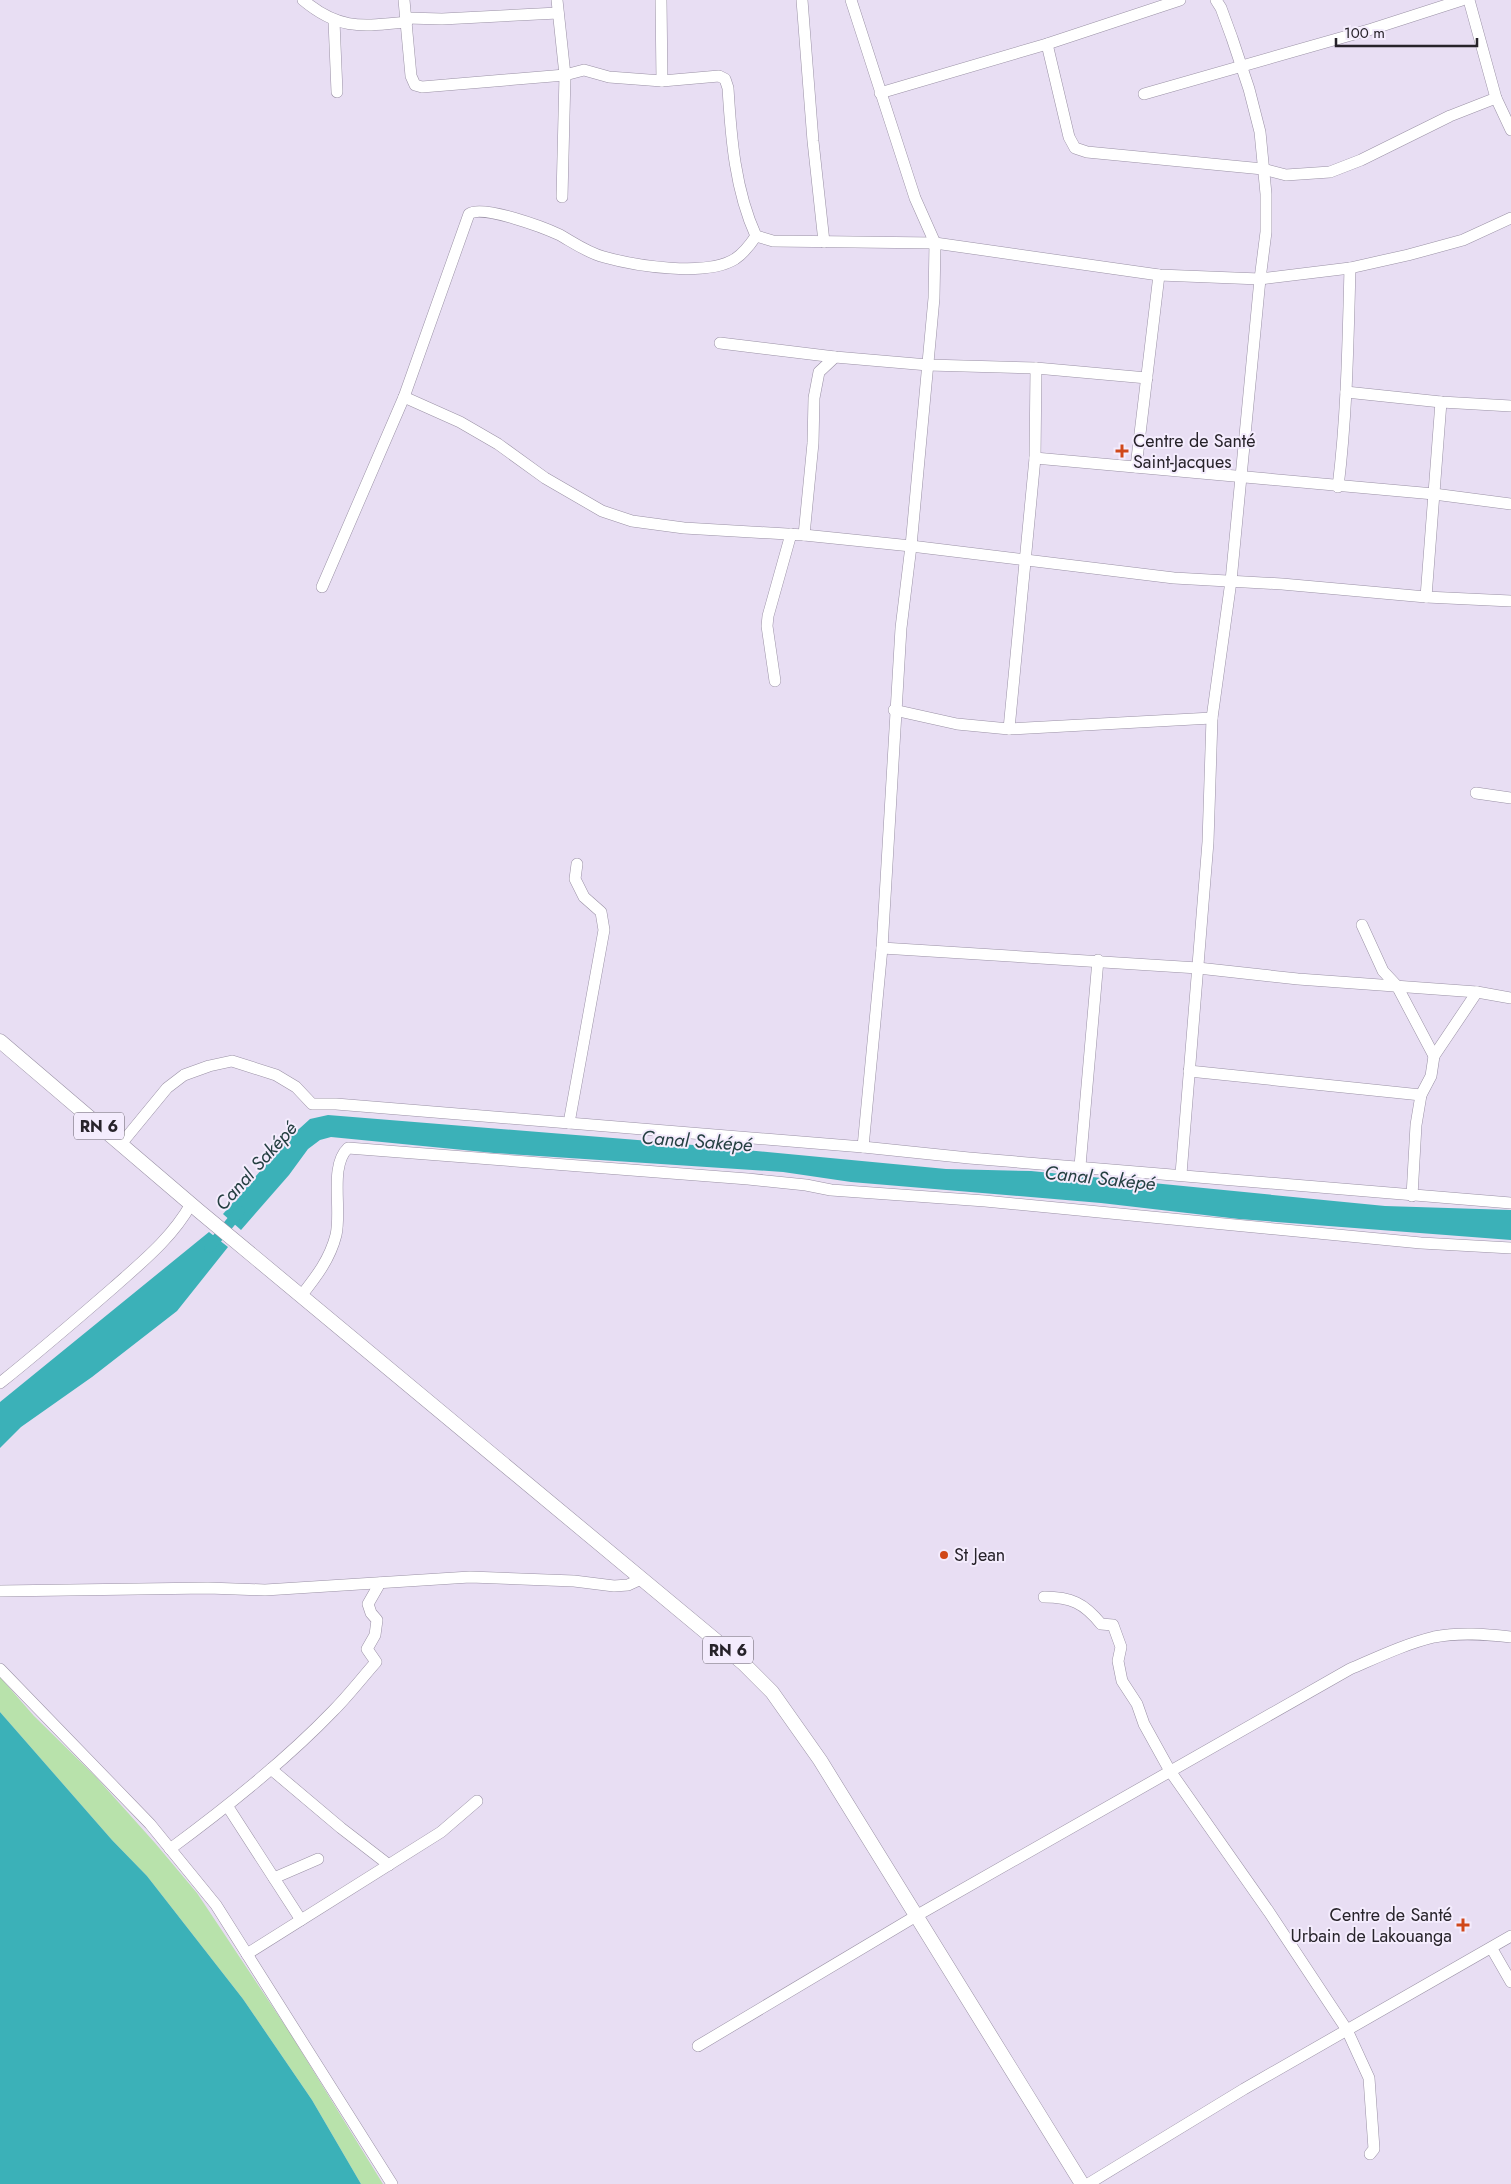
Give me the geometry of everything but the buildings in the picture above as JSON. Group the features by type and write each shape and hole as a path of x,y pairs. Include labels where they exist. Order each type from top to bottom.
{"main road":[{"name":"RN 6","path":"0,1040 301,1296 743,1663 772,1692 820,1760 1082,2184"}],"street":[{"path":"303,0 334,21 358,26 407,20 558,13"},
{"path":"404,0 411,76 415,85 422,87 565,75 584,70 609,77 662,81 719,76 725,79 728,88 736,171 746,215 756,236 774,241 935,243 1159,275 1260,279 1350,268 1463,240 1511,218"},
{"path":"557,0 565,75 562,197"},
{"path":"661,0 662,81"},
{"path":"802,0 813,141 824,242"},
{"path":"851,0 915,198 935,243 934,298 894,710 882,948 863,1147"},
{"path":"880,93 1047,44 1180,0"},
{"path":"1181,1174 1208,842 1212,718 1231,581 1266,232 1266,194 1260,132 1249,89 1227,23 1216,0"},
{"path":"1144,94 1372,29 1462,0"},
{"path":"1469,0 1496,98 1511,130"},
{"path":"334,21 337,92"},
{"path":"1047,44 1068,137 1075,148 1087,152 1263,169 1286,175 1330,172 1361,160 1450,116 1496,98"},
{"path":"322,587 404,397 469,214 482,210 508,217 558,234 582,248 603,257 668,268 692,269 734,260 746,250 756,236"},
{"path":"1338,487 1344,440 1350,268"},
{"path":"1136,468 1159,275"},
{"path":"720,343 928,366 1036,368 1147,378"},
{"path":"804,535 813,443 814,398 819,372 835,357"},
{"path":"1010,729 1035,458 1036,368"},
{"path":"1346,392 1441,402 1511,406"},
{"path":"404,397 460,422 498,444 545,478 602,511 632,521 684,528 804,535 911,546 1174,578 1426,597 1511,601"},
{"path":"1426,597 1441,402"},
{"path":"1035,458 1338,487 1434,494 1511,504"},
{"path":"774,681 767,626 768,616 791,534"},
{"path":"894,710 957,724 1010,729 1212,718"},
{"path":"1476,793 1511,798"},
{"path":"569,1123 604,930 601,912 584,897 575,879 577,864"},
{"path":"1362,925 1383,971 1397,986 1434,1056"},
{"path":"882,948 1098,960 1298,979 1477,992 1511,998"},
{"path":"1080,1166 1098,960"},
{"path":"1412,1196 1416,1125 1421,1095 1431,1076 1434,1056 1477,992"},
{"path":"121,1144 167,1088 178,1080 208,1066 232,1061 276,1075 296,1087 312,1104 336,1104 863,1147 969,1158 1181,1174 1412,1196 1511,1203"},
{"path":"1188,1071 1421,1095"},
{"path":"301,1296 318,1275 329,1257 336,1234 339,1211 337,1174 341,1154 348,1148 729,1178 806,1185 831,1190 1003,1202 1421,1242 1511,1248"},
{"path":"0,1383 45,1347 152,1253 195,1207"},
{"path":"0,1591 199,1588 265,1590 470,1577 574,1581 614,1586 628,1585 641,1579"},
{"path":"170,1849 228,1807 271,1769 333,1712 376,1662 367,1649 375,1635 377,1620 371,1613 368,1604 380,1583"},
{"path":"1044,1597 1061,1597 1088,1608 1101,1624 1113,1625 1121,1647 1118,1661 1122,1681 1138,1704 1144,1724 1170,1771 1269,1912 1347,2030 1368,2078 1374,2149 1370,2154"},
{"path":"698,2046 916,1916 1350,1668 1397,1649 1434,1637 1473,1633 1511,1637"},
{"path":"0,1669 22,1694 109,1780 216,1905 392,2184"},
{"path":"271,1769 341,1828 389,1865"},
{"path":"247,1954 441,1832 477,1801"},
{"path":"228,1807 301,1920"},
{"path":"274,1878 318,1859"},
{"path":"1088,2184 1244,2089 1492,1949 1511,1936"},
{"path":"1492,1949 1511,1982"}],"green space":[{"path":"0,1677 34,1716 95,1776 197,1893 290,2033 383,2184 361,2184 312,2100 243,1999 147,1876 112,1840 0,1712"}],"water":[{"path":"328,1115 662,1142 946,1169 1031,1171 1385,1206 1511,1210 1511,1240 1239,1219 1101,1203 851,1182 783,1172 494,1153 331,1137 320,1140 308,1149 289,1175 241,1230 223,1214 289,1138 310,1119"},
{"path":"209,1232 228,1247 177,1311 92,1377 21,1427 0,1448 0,1402"},
{"path":"0,1712 112,1840 147,1876 243,1999 312,2100 361,2184 0,2184"}],"waterway":[{"name":"Canal Saképé","path":"209,1248 240,1211"}],"place":[{"name":"Centre de Santé Saint-Jacques","path":"1122,451"},
{"name":"St Jean","path":"944,1555"},
{"name":"Centre de Santé Urbain de Lakouanga","path":"1463,1925"}]}
